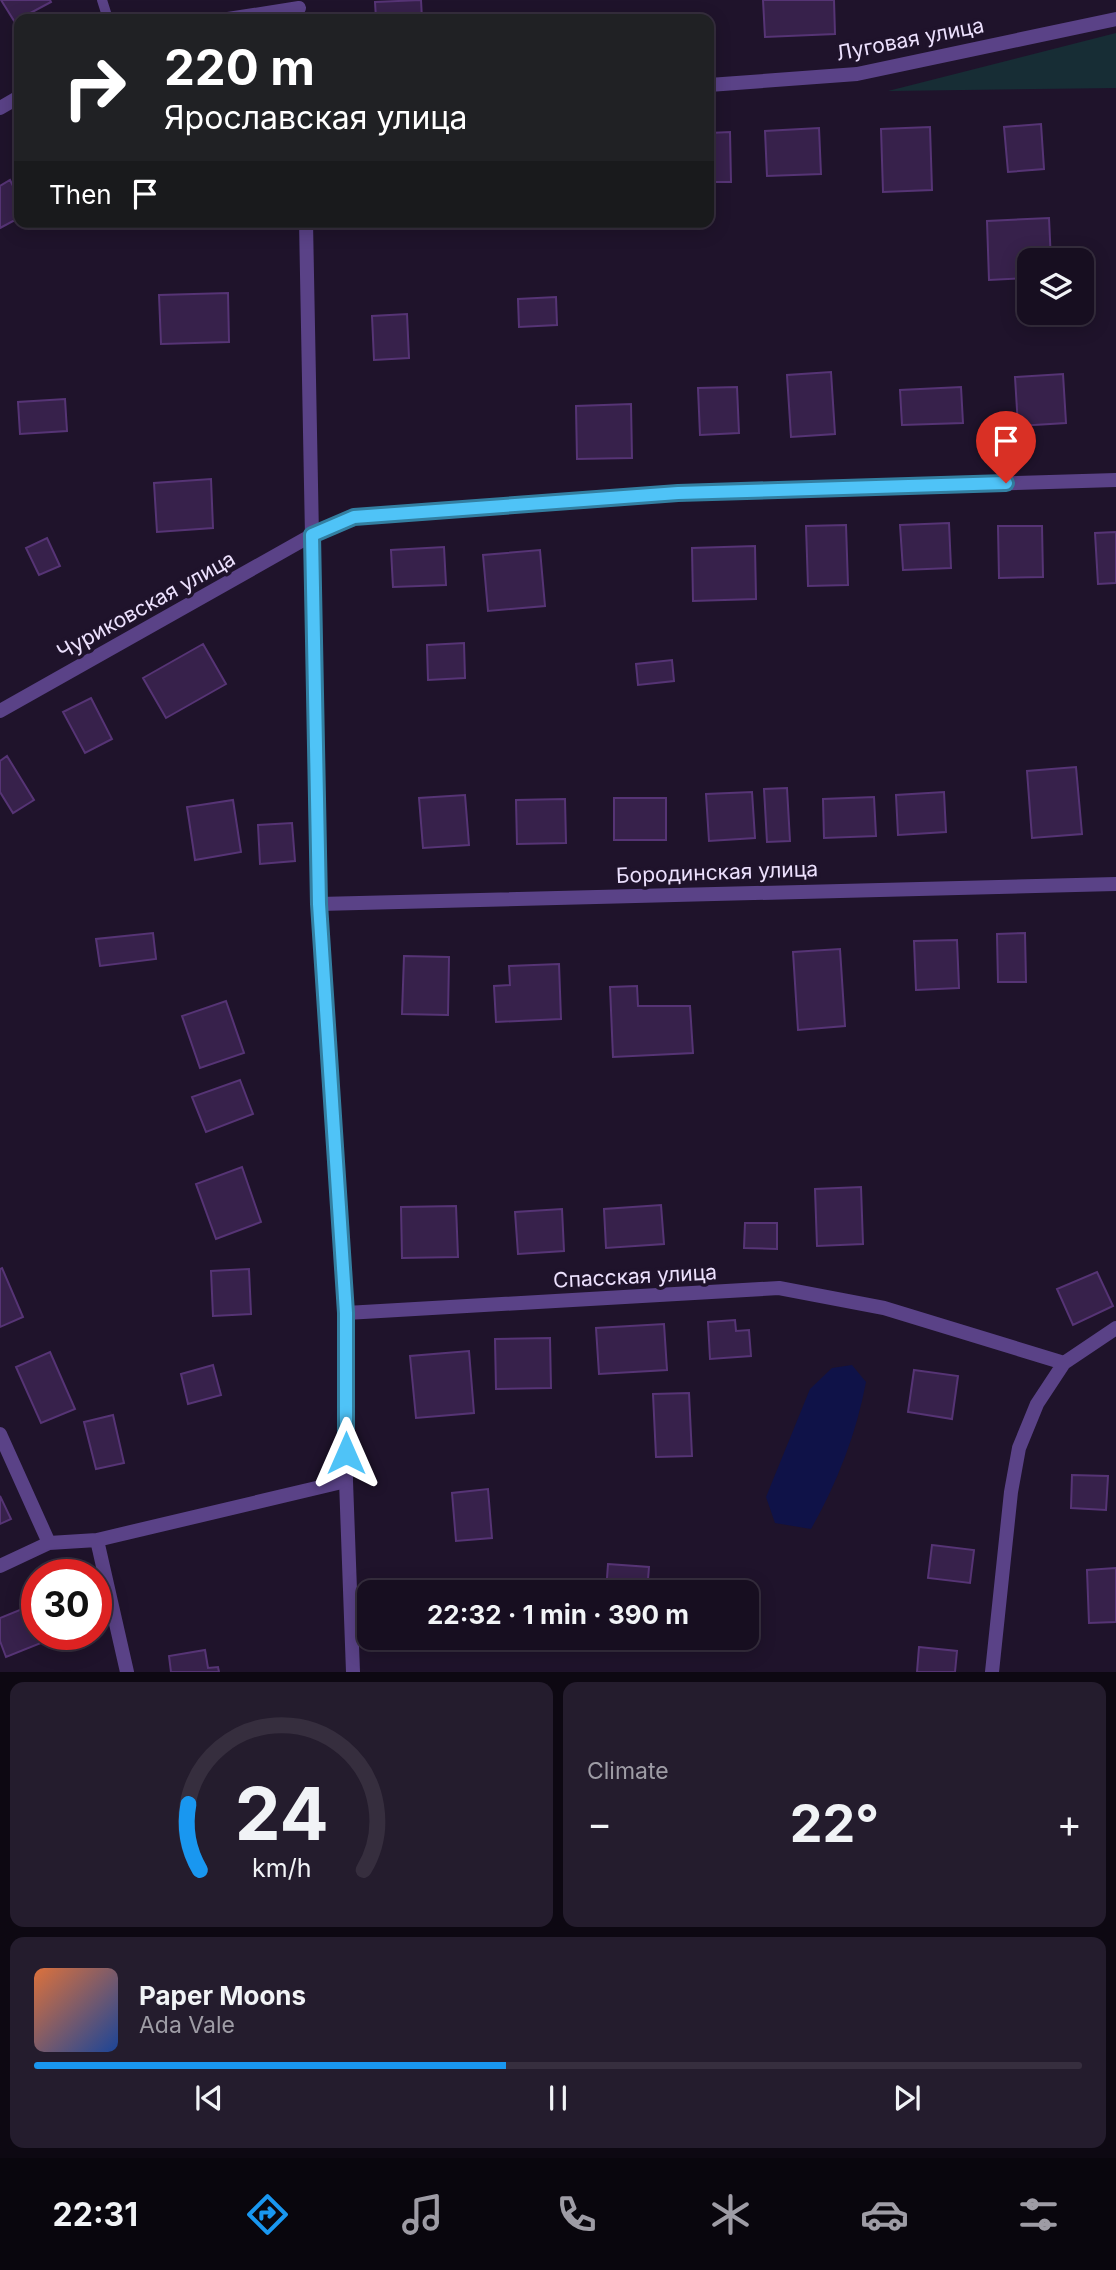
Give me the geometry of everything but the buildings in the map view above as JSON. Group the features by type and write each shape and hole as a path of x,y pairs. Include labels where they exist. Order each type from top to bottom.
{"street":[{"path":"264,14 299,9"},
{"name":"Луговая улица","path":"714,85 857,74 1116,19"},
{"path":"306,228 319,904 346,1313 346,1481 354,1671"},
{"name":"Чуриковская улица","path":"0,711 312,535 354,517 664,494 1116,480"},
{"name":"Бородинская улица","path":"319,904 1116,884"},
{"name":"Спасская улица","path":"346,1313 779,1288 884,1308 1064,1363"},
{"path":"992,1671 1011,1492 1019,1448 1037,1404 1064,1363 1116,1328"},
{"path":"0,1434 49,1543"},
{"path":"0,1566 49,1543 97,1540 346,1481"},
{"path":"97,1540 127,1671"}],"shaded area":[{"path":"1116,33 1116,88 888,91"},
{"path":"852,1365 866,1382 851,1440 829,1494 811,1529 775,1523 766,1497 810,1389 832,1368"}],"route":[{"path":"346,1453 346,1313 319,904 312,535 354,517 678,493 1006,483"}]}
